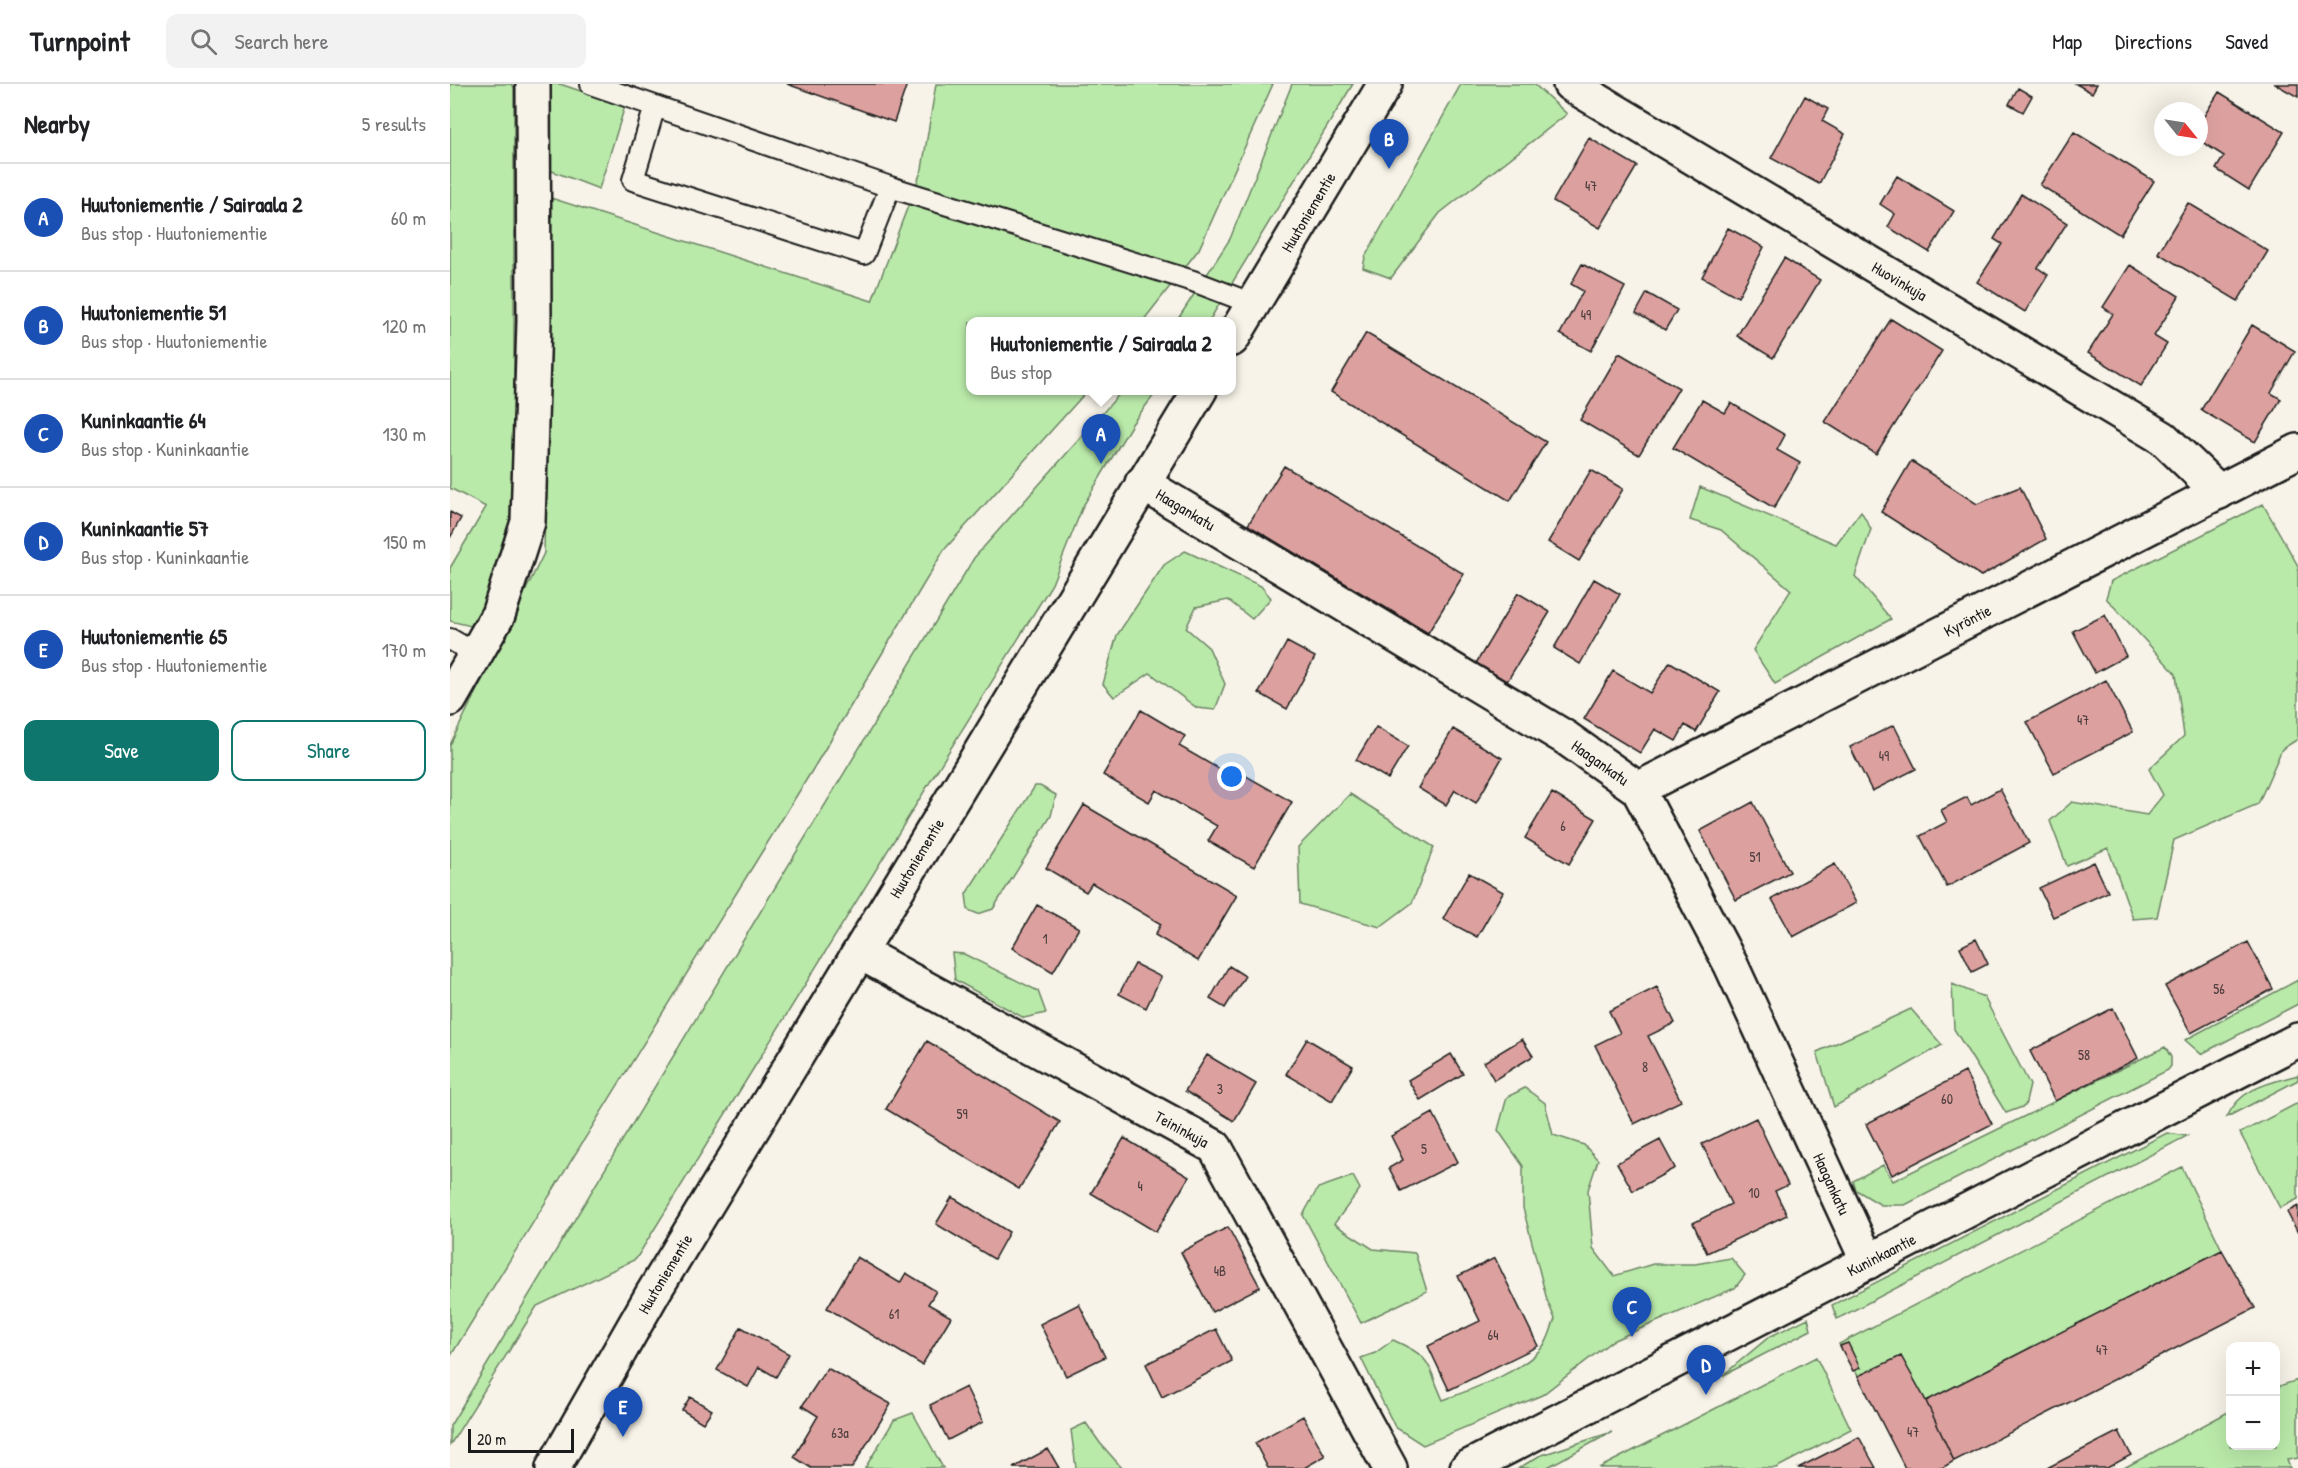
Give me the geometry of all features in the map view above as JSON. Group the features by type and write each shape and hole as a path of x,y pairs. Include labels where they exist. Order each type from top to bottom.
{"street":[{"path":"450,699 463,646 498,615 528,522 534,321 533,84"},
{"name":"Huutoniementie","path":"1236,332 1385,84"},
{"name":"Huovinkuja","path":"1570,84 2163,438 2219,492"},
{"name":"Huutoniementie","path":"553,1468 633,1326 1197,395"},
{"name":"Kyröntie","path":"1638,789 2298,451"},
{"name":"Haagankatu","path":"1142,483 1566,738 1638,789 1731,965 1868,1262"},
{"name":"Teininkuja","path":"861,952 1215,1147 1390,1468"},
{"name":"Kuninkaantie","path":"1467,1468 2298,1040"},
{"name":"Huutoniementie","path":"532,1468 633,1326"}],"lane":[{"path":"591,84 890,187 1193,281 1253,304"},
{"path":"655,106 633,180 864,254 890,187"}],"green space":[{"path":"450,84 512,84 514,88 514,529 484,604 471,626 450,621 450,568 486,507 450,488"},
{"path":"549,84 560,84 625,106 599,189 544,168"},
{"path":"936,84 1273,84 1199,249 1146,317 966,317 966,395 1083,395 944,550 813,769 450,1357 450,745 544,553 551,198 872,301 922,169"},
{"path":"1292,84 1353,84 1211,317 1179,317 1230,239"},
{"path":"1461,84 1534,84 1567,114 1440,213 1391,278 1363,268 1365,257"},
{"path":"1118,395 1154,395 1132,424 1083,506 1052,584 636,1259 537,1306 450,1445 450,1426 974,558"},
{"path":"1700,487 1836,544 1861,511 1871,529 1855,576 1891,619 1775,684 1753,650 1791,590 1721,530 1690,520"},
{"path":"2263,504 2298,566 2298,739 2282,749 2258,804 2174,840 2157,917 2133,919 2108,848 2067,866 2050,821 2072,802 2147,815 2163,795 2149,769 2184,736 2176,674 2106,598 2111,581"},
{"path":"1185,551 1261,586 1271,598 1252,619 1228,600 1196,607 1186,628 1209,648 1225,684 1215,710 1197,708 1150,673 1114,697 1103,684 1117,635 1164,565"},
{"path":"1035,786 1040,786 1056,795 1051,816 993,909 978,914 968,910 966,894"},
{"path":"1350,794 1434,847 1412,903 1380,927 1300,904 1298,847"},
{"path":"952,953 964,954 1038,991 1046,1013 1024,1018 955,980"},
{"path":"2298,980 2298,1004 2201,1054 2185,1040"},
{"path":"1952,984 1984,997 2030,1085 2025,1106 2006,1113 1954,1029"},
{"path":"1911,1009 1942,1045 1834,1107 1817,1052"},
{"path":"2165,1047 2171,1057 2171,1066 2168,1070 1905,1205 1881,1205 1856,1190 1853,1181 1883,1165 1893,1181"},
{"path":"2298,1075 2298,1080 2227,1117 2240,1099 2248,1093 2266,1084"},
{"path":"1525,1088 1545,1103 1553,1135 1584,1145 1598,1160 1588,1190 1593,1248 1614,1276 1653,1264 1695,1264 1731,1258 1745,1275 1735,1288 1612,1341 1542,1395 1423,1445 1395,1427 1361,1358 1375,1353 1393,1340 1406,1346 1427,1363 1443,1400 1500,1377 1527,1361 1546,1342 1555,1319 1547,1300 1523,1208 1523,1166 1498,1130 1507,1097"},
{"path":"2298,1103 2298,1199 2280,1208 2240,1133"},
{"path":"2167,1133 2187,1136 1837,1319 1832,1305"},
{"path":"2182,1167 2222,1250 1926,1401 1901,1357 1858,1376 1839,1344"},
{"path":"1353,1176 1360,1189 1334,1224 1373,1249 1415,1253 1427,1291 1361,1323 1303,1215 1318,1188"},
{"path":"1808,1318 1811,1330 1722,1376 1769,1337"},
{"path":"1816,1357 1851,1429 1776,1468 1599,1468"},
{"path":"2298,1380 2298,1458 2287,1460 2290,1468 2124,1468 2226,1413 2226,1450 2280,1450 2280,1386"},
{"path":"913,1413 943,1468 865,1468 894,1420"},
{"path":"1086,1423 1122,1468 1076,1468 1071,1430"},
{"path":"1612,1432 1546,1468 1519,1468 1539,1456"}],"building":[{"path":"787,84 907,84 894,122"},
{"path":"2076,84 2097,84 2092,93"},
{"path":"2275,84 2298,84 2298,97"},
{"path":"2018,88 2032,96 2023,112 2009,104"},
{"path":"2219,92 2284,132 2249,190 2216,169 2224,156 2208,146 2208,110"},
{"path":"1805,96 1828,109 1822,121 1845,134 1819,184 1771,158"},
{"path":"2074,132 2154,181 2120,235 2040,185"},
{"path":"1589,138 1637,166 1600,228 1553,201"},
{"path":"1897,176 1954,211 1929,252 1888,227 1895,214 1880,204"},
{"path":"2021,194 2067,223 2038,268 2048,275 2025,312 1977,282 2002,244 1994,239"},
{"path":"2188,203 2268,251 2238,301 2158,253"},
{"path":"1728,228 1764,247 1738,297 1702,277"},
{"path":"1784,258 1820,280 1773,358 1737,336"},
{"path":"1582,264 1625,287 1591,351 1560,334 1583,291 1571,284"},
{"path":"2130,265 2179,296 2154,336 2167,344 2141,386 2088,353 2113,314 2103,307"},
{"path":"1647,293 1677,310 1665,330 1636,313"},
{"path":"1891,319 1942,351 1876,454 1825,422"},
{"path":"2252,325 2295,351 2271,393 2281,399 2255,442 2201,410"},
{"path":"1366,333 1546,442 1510,501 1331,392"},
{"path":"1619,353 1679,388 1639,455 1580,420"},
{"path":"1702,400 1725,413 1731,403 1785,435 1777,450 1800,463 1774,508 1673,448"},
{"path":"1911,461 1977,504 2020,487 2046,539 1981,576 1881,512"},
{"path":"1284,466 1464,574 1428,633 1248,525"},
{"path":"1591,470 1623,489 1579,561 1548,542"},
{"path":"450,512 461,518 450,538"},
{"path":"1594,579 1620,594 1580,664 1554,648"},
{"path":"1518,593 1550,612 1506,683 1475,665"},
{"path":"2105,615 2126,656 2095,673 2073,631"},
{"path":"1287,642 1315,657 1287,709 1259,693"},
{"path":"1670,662 1720,692 1696,732 1685,725 1676,741 1655,729 1640,753 1584,719 1613,671 1650,693"},
{"path":"2106,680 2133,732 2054,773 2027,722"},
{"path":"1141,710 1185,736 1179,746 1238,780 1241,773 1292,802 1254,867 1208,841 1217,826 1156,790 1149,802 1103,775"},
{"path":"1894,725 1916,769 1872,791 1850,747"},
{"path":"1376,727 1408,746 1388,779 1356,760"},
{"path":"1453,729 1502,758 1476,803 1455,790 1446,805 1418,788"},
{"path":"2000,789 2029,843 1947,887 1920,836 1947,822 1941,810 1967,797 1971,805"},
{"path":"1552,793 1596,819 1569,864 1525,838"},
{"path":"1753,802 1790,872 1736,900 1700,831"},
{"path":"1084,805 1237,895 1198,961 1155,935 1161,924 1092,883 1086,892 1046,868"},
{"path":"2094,862 2108,892 2053,917 2039,888"},
{"path":"1835,864 1856,903 1793,937 1772,899"},
{"path":"1469,873 1503,892 1477,937 1443,919"},
{"path":"1037,905 1079,928 1053,972 1012,948"},
{"path":"1976,939 1988,964 1972,972 1960,947"},
{"path":"2248,942 2273,989 2191,1033 2165,986"},
{"path":"1135,964 1161,977 1146,1008 1119,994"},
{"path":"1229,966 1245,976 1225,1008 1210,999"},
{"path":"1657,987 1675,1023 1648,1036 1681,1101 1634,1124 1595,1045 1620,1033 1609,1011"},
{"path":"2113,1008 2138,1058 2055,1101 2030,1051"},
{"path":"1307,1039 1353,1066 1332,1101 1286,1074"},
{"path":"1522,1039 1533,1056 1494,1080 1484,1062"},
{"path":"927,1041 1060,1122 1019,1189 886,1109"},
{"path":"1451,1054 1463,1074 1420,1100 1408,1080"},
{"path":"1207,1055 1256,1084 1234,1121 1185,1091"},
{"path":"1965,1072 1992,1124 1892,1175 1866,1124"},
{"path":"1433,1113 1458,1162 1401,1191 1389,1168 1403,1160 1391,1136"},
{"path":"1756,1118 1788,1185 1775,1191 1787,1215 1707,1253 1693,1223 1731,1204 1702,1144"},
{"path":"1124,1138 1189,1177 1156,1232 1091,1193"},
{"path":"1660,1140 1675,1168 1633,1191 1617,1163"},
{"path":"952,1197 1009,1232 994,1259 936,1224"},
{"path":"2298,1206 2298,1233 2287,1212"},
{"path":"1228,1227 1260,1287 1212,1312 1181,1252"},
{"path":"2222,1250 2255,1308 1954,1461 1926,1401"},
{"path":"857,1257 900,1283 906,1273 936,1291 928,1304 951,1317 922,1365 827,1308"},
{"path":"1495,1258 1538,1346 1449,1390 1428,1346 1480,1321 1458,1276"},
{"path":"1079,1304 1105,1357 1066,1376 1040,1324"},
{"path":"741,1327 789,1354 776,1377 759,1367 748,1387 717,1370"},
{"path":"1216,1329 1232,1361 1162,1397 1146,1364"},
{"path":"1848,1343 1860,1368 1853,1371 1840,1346"},
{"path":"1901,1356 1926,1401 1954,1461 1942,1468 1905,1468 1858,1376"},
{"path":"827,1368 891,1404 852,1468 811,1468 794,1457 818,1416 802,1406"},
{"path":"966,1387 983,1422 948,1440 930,1405"},
{"path":"690,1397 712,1410 703,1423 682,1410"},
{"path":"1303,1416 1325,1456 1304,1468 1268,1468 1255,1443"},
{"path":"2119,1431 2131,1455 2107,1468 2047,1468"},
{"path":"1859,1437 1876,1468 1798,1468"},
{"path":"1048,1449 1059,1468 1013,1468"}],"place":[{"name":"Huutoniementie 51","path":"1389,169"},
{"name":"Huutoniementie / Sairaala 2","path":"1101,464"},
{"name":"Kuninkaantie 64","path":"1632,1337"},
{"name":"Kuninkaantie 57","path":"1706,1395"},
{"name":"Huutoniementie 65","path":"623,1437"}]}
